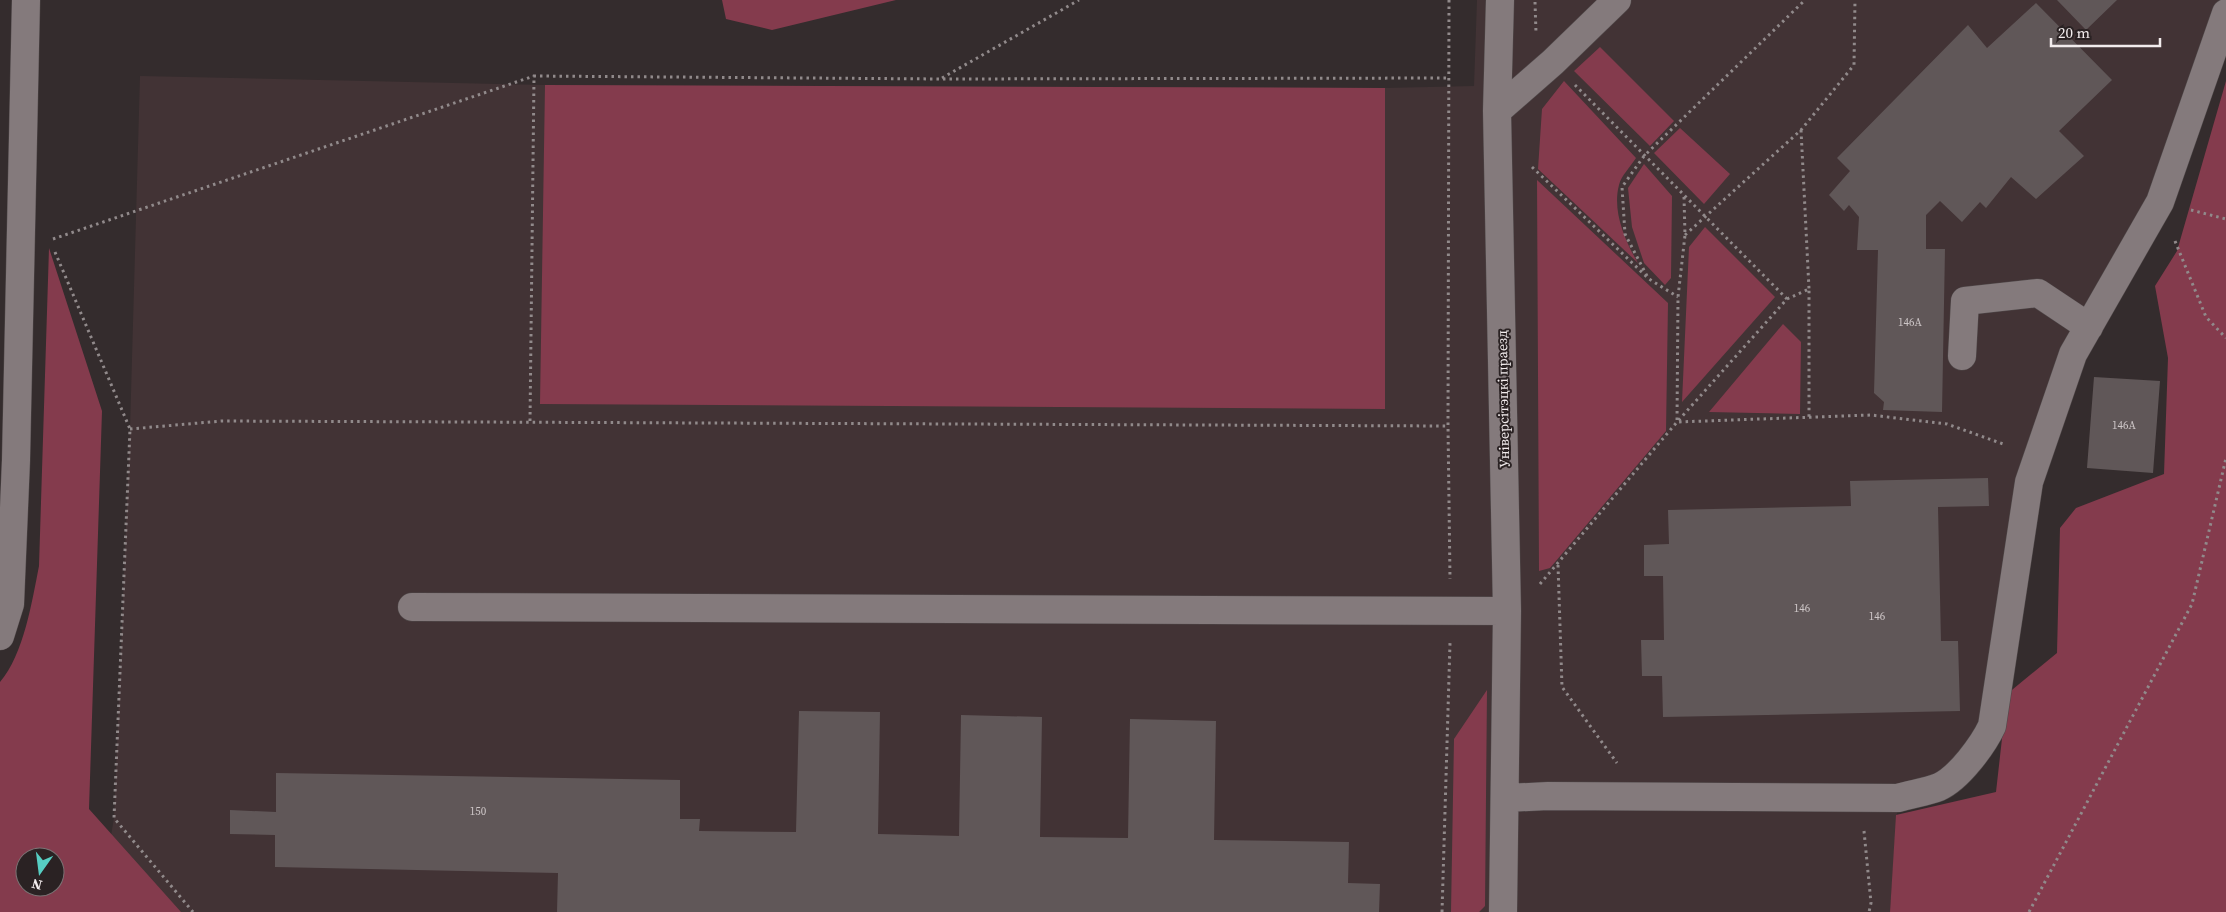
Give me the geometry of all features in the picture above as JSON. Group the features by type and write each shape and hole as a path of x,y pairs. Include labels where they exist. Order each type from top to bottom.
{"street":[{"path":"0,636 10,604 8,459 21,241 26,0"},
{"name":"Універсітэцкі праезд","path":"1500,0 1497,111 1507,611 1503,912"},
{"path":"1497,111 1553,62 1617,0"},
{"path":"1506,798 1548,796 1898,798 1940,787 1966,765 1984,744 1992,726 2029,482 2074,354 2160,202 2226,13"},
{"path":"1962,356 1965,301 2038,293 2089,327"},
{"path":"412,607 1507,611"}],"path":[{"path":"941,79 1079,0"},
{"path":"1442,912 1451,610 1448,426 1449,0"},
{"path":"1532,81 1536,46 1535,0"},
{"path":"1649,279 1625,234 1622,187 1644,156 1805,0"},
{"path":"1685,236 1801,130 1854,65 1855,0"},
{"path":"1553,62 1644,156 1788,299"},
{"path":"21,241 50,240 534,76 941,79 1450,78"},
{"path":"530,421 534,76"},
{"path":"1801,130 1810,289 1809,417"},
{"path":"1532,159 1532,169 1649,279 1678,297"},
{"path":"1677,422 1678,297 1685,236 1684,196"},
{"path":"2160,202 2226,219"},
{"path":"2160,202 2206,317 2226,338"},
{"path":"50,240 130,429 114,818 193,912"},
{"path":"1507,611 1535,590 1677,422 1788,299 1810,289"},
{"path":"1677,422 1871,415 1947,424 2007,446 2029,482"},
{"path":"130,429 222,421 1448,426"},
{"path":"2029,912 2192,604 2226,458"},
{"path":"1558,564 1562,687 1641,797"},
{"path":"1861,798 1872,904 1869,912"}],"shaded area":[{"path":"722,0 896,0 772,30 726,19"},
{"path":"1477,0 2226,0 2160,202 2089,327 2029,482 1992,726 1940,787 1898,798 1890,912 98,912 114,818 130,429 140,76 545,85 1385,88 1474,86"},
{"path":"1600,47 1674,121 1650,146 1574,71"},
{"path":"1564,81 1636,158 1620,182 1617,205 1624,236 1638,263 1538,169 1542,109"},
{"path":"2226,81 2226,912 1890,912 1896,815 1996,792 2007,694 2057,653 2060,528 2076,508 2164,474 2168,358 2155,286 2177,251"},
{"path":"545,85 1385,88 1385,409 540,404"},
{"path":"1680,128 1730,174 1704,204 1654,153"},
{"path":"1644,164 1672,196 1671,278 1665,285 1644,263 1632,227 1628,188"},
{"path":"1537,180 1668,303 1666,431 1550,568 1539,571"},
{"path":"1705,227 1775,297 1682,402 1689,247"},
{"path":"49,248 102,411 89,809 181,912 0,912 0,682 15,657 30,611 39,566"},
{"path":"1783,324 1801,342 1800,414 1709,412"},
{"path":"1487,690 1485,906 1479,912 1451,912 1454,739"}],"building":[{"path":"2057,0 2117,0 2086,30"},
{"path":"2036,3 2112,80 2059,131 2084,156 2036,199 2011,177 1986,208 1980,202 1962,222 1940,201 1926,215 1926,249 1945,249 1942,412 1883,410 1884,402 1874,393 1878,250 1857,250 1859,217 1849,205 1844,211 1829,195 1850,171 1837,158 1968,25 1987,48"},
{"path":"2094,377 2160,381 2153,473 2087,468"},
{"path":"1988,478 1989,506 1938,507 1941,641 1958,641 1960,711 1663,717 1662,676 1642,676 1641,640 1664,640 1663,576 1644,576 1644,545 1669,544 1668,510 1851,506 1850,481"},
{"path":"799,711 880,712 878,834 959,836 961,715 1042,717 1040,837 1128,838 1130,719 1216,721 1214,840 1349,842 1348,883 1380,884 1379,912 557,912 558,873 275,867 275,835 230,834 230,810 276,812 276,773 680,780 680,819 700,819 699,831 796,832"}]}
